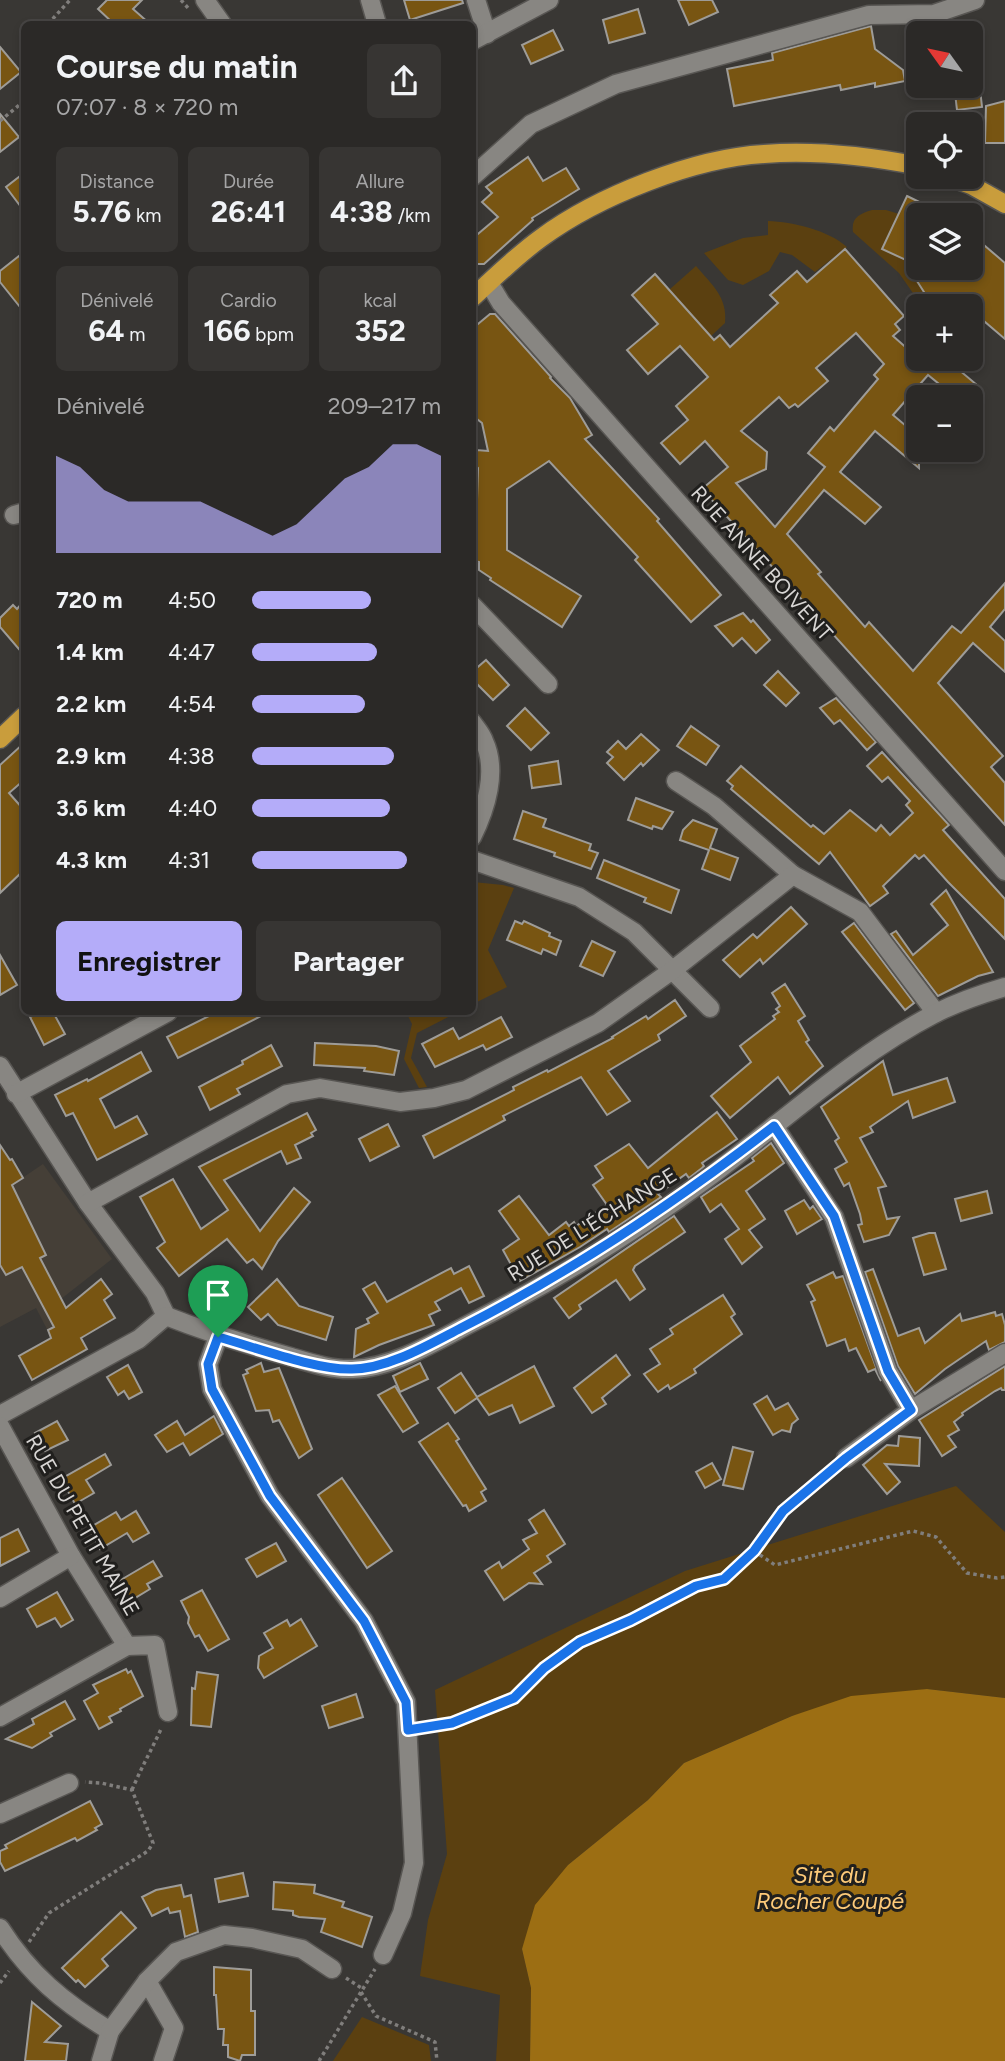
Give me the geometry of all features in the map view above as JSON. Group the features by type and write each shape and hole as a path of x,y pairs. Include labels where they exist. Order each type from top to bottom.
{"main road":[{"path":"476,295 540,238 583,211 639,184 717,161 762,154 808,152 867,156 906,164"},
{"path":"978,189 1005,204"},
{"path":"0,722 21,711"},
{"path":"0,739 21,719"}],"street":[{"path":"205,0 220,21"},
{"path":"370,0 376,21"},
{"path":"476,0 480,37 549,0"},
{"path":"476,173 531,124 615,84 869,15 933,14 975,0"},
{"name":"RUE ANNE BOIVENT","path":"489,283 501,303 1005,870"},
{"path":"476,609 548,684"},
{"path":"476,728 485,742 491,779 483,816 476,829"},
{"path":"676,781 715,806 793,875 860,912 936,1013"},
{"path":"476,861 579,897 634,932 710,1008"},
{"path":"88,1203 287,1094 320,1088 400,1102 434,1098 466,1090 598,1023 674,970 793,875"},
{"name":"RUE DE L'ÉCHANGE","path":"166,1316 218,1337 324,1366 354,1369 380,1364 418,1350 560,1275 708,1177 885,1042 936,1013 967,999 1005,987"},
{"path":"16,1094 161,1015"},
{"path":"0,1066 88,1203 155,1293 166,1316 139,1339 0,1415"},
{"path":"774,1126 834,1216 888,1371 911,1410"},
{"path":"218,1337 208,1364 212,1389 270,1496 364,1621 406,1702 414,1863 402,1913 383,1955"},
{"path":"846,1458 911,1410 1005,1353"},
{"name":"RUE DU PETIT MAINE","path":"0,1426 71,1556 127,1646"},
{"path":"0,1598 71,1556"},
{"name":"RUE DU PETIT MAINE","path":"0,1717 127,1646 155,1645 168,1712"},
{"path":"0,1814 68,1783"},
{"path":"0,1928 19,1958 72,2007 110,2031"},
{"path":"101,2061 110,2031 147,1981 176,1952 224,1935 252,1938 302,1949 332,1969"},
{"path":"147,1981 174,2028 163,2061"}],"path":[{"path":"51,21 70,0"},
{"path":"0,121 21,104"},
{"path":"408,1730 452,1723 514,1698 544,1668 580,1642 631,1620 696,1586 724,1579 754,1551 783,1511 846,1458"},
{"path":"754,1551 775,1565 912,1531 936,1537 967,1573 1005,1577"},
{"path":"0,1983 49,1913 148,1851 153,1843 132,1790 168,1712"},
{"path":"68,1783 101,1783 132,1790"},
{"path":"319,2061 383,1955"},
{"path":"361,1992 376,2016 435,2042 437,2061"}],"shaded area":[{"path":"886,210 899,214 882,249 906,260 906,280 916,280 925,294 914,294 899,273 853,232 853,223 863,213"},
{"path":"768,221 810,228 847,247 815,272 792,255 780,252 769,271 743,285 728,280 704,253 743,238 768,235"},
{"path":"696,266 717,292 724,306 725,323 710,337 669,290"},
{"path":"476,882 514,888 488,950 507,987 476,1002"},
{"path":"408,1015 452,1015 417,1033 411,1058 427,1087 419,1088 404,1059 412,1024"},
{"path":"43,1164 112,1259 61,1299 74,1324 50,1335 36,1308 0,1327 0,1193"},
{"path":"956,1486 1005,1532 1005,1698 927,1689 792,1716 684,1763 648,1800 568,1865 522,1949 531,1988 530,2061 496,2061 500,1995 420,1976 428,1920 447,1854 435,1690 685,1571"},
{"path":"362,2017 429,2045 431,2061 333,2061"}],"water":[{"name":"Site du Rocher Coupé","path":"927,1689 1005,1698 1005,2061 530,2061 531,1988 522,1949 535,1905 568,1865 648,1800 684,1763 792,1716 851,1696"}],"building":[{"path":"107,0 142,0 133,9 147,21 111,21 98,9"},
{"path":"404,0 462,0 463,3 410,20"},
{"path":"678,0 712,0 718,12 689,25"},
{"path":"638,9 645,33 609,43 603,20"},
{"path":"871,26 875,49 903,70 905,81 875,87 875,83 841,90 840,85 734,106 727,69 773,60 772,53"},
{"path":"553,30 563,50 531,64 522,45"},
{"path":"0,47 21,72 0,89"},
{"path":"956,98 981,98 982,107 957,110"},
{"path":"1005,101 1005,143 985,143 986,106"},
{"path":"0,114 19,137 0,152"},
{"path":"528,157 543,181 566,168 579,189 532,218 533,220 484,264 476,264 476,236 498,217 482,202 492,193 486,187"},
{"path":"21,175 21,207 6,187"},
{"path":"907,196 921,203 906,203 906,260 882,249"},
{"path":"983,244 1005,263 1005,339 985,322 983,324 983,294 925,294 916,280 983,280"},
{"path":"845,249 904,316 895,324 900,330 893,336 906,348 906,371 960,371 977,385 940,385 928,375 919,385 906,385 906,400 893,415 906,426 906,457 875,431 840,472 881,507 865,524 824,490 787,534 865,627 869,622 913,671 952,626 961,633 1005,583 1005,609 990,627 1005,641 1005,672 973,643 938,683 1003,756 991,767 1005,783 1005,825 702,489 728,467 705,441 680,464 661,443 688,420 676,406 708,377 680,346 648,374 627,350 658,324 632,295 655,274 714,340 720,335 730,347 778,303 770,295 797,271 807,282","holes":["856,333 884,364 874,375 878,379 834,431 830,427 808,453 825,467 775,527 736,483 766,469 767,452 741,431 779,397 789,408 795,404 798,407 828,381 816,368"]},
{"path":"21,254 21,308 0,282 0,271"},
{"path":"490,314 495,314 570,398 592,435 585,439 659,519 657,521 721,595 691,622 635,560 638,557 549,461 507,489 507,550 581,596 562,627 479,570 479,562 476,561 476,450 488,451 482,423 476,418 476,326"},
{"path":"21,604 21,652 0,627 0,618 13,605 17,609"},
{"path":"743,613 751,622 753,620 770,640 756,653 742,638 733,646 715,626"},
{"path":"486,660 509,685 493,700 476,683 476,669"},
{"path":"778,671 799,693 786,706 764,685"},
{"path":"836,698 876,742 867,750 840,720 834,724 820,708"},
{"path":"525,708 549,733 531,750 507,726"},
{"path":"691,726 719,746 706,765 677,746"},
{"path":"641,734 659,750 624,780 607,763 613,757 607,752 618,741 626,749"},
{"path":"21,746 21,783 9,793 21,807 21,873 0,893 0,765"},
{"path":"882,752 949,825 943,830 1005,899 1005,939 924,855 919,859 915,855 883,886 888,893 870,906 830,852 819,864 731,789 733,786 727,781 741,766 811,827 813,825 824,834 850,810 876,831 881,825 890,835 913,813 906,805 910,801 888,777 882,782 867,766"},
{"path":"558,761 561,784 532,788 529,766"},
{"path":"636,798 673,812 662,829 653,826 652,829 628,820"},
{"path":"523,811 546,819 543,827 591,844 589,850 598,853 591,869 514,839"},
{"path":"693,820 717,829 710,848 738,858 730,880 702,869 709,850 680,840 683,830"},
{"path":"604,860 679,890 671,913 644,902 646,898 597,878"},
{"path":"946,890 993,972 978,976 938,996 891,934 896,931 913,955 948,925 931,904"},
{"path":"791,907 807,924 763,964 760,959 740,977 723,960 753,934 757,938"},
{"path":"515,921 522,924 524,921 561,941 556,955 543,949 541,954 507,940"},
{"path":"854,923 914,1003 905,1010 842,932"},
{"path":"592,941 615,952 603,976 580,966"},
{"path":"0,955 17,985 0,995"},
{"path":"785,984 805,1016 798,1021 809,1040 806,1042 823,1066 790,1094 778,1077 730,1118 711,1096 751,1062 740,1046 775,1019 773,1016 779,1012 776,1009 780,1006 772,993"},
{"path":"675,1000 686,1016 658,1035 660,1040 608,1071 630,1101 607,1115 581,1077 503,1116 505,1120 434,1158 423,1136 514,1090 513,1087 613,1038"},
{"path":"55,1015 65,1034 44,1045 30,1017"},
{"path":"211,1015 263,1015 178,1058 167,1037"},
{"path":"501,1017 512,1037 486,1050 483,1045 435,1067 422,1044 453,1028 459,1039"},
{"path":"315,1043 376,1046 399,1051 394,1075 364,1071 365,1068 314,1065"},
{"path":"271,1045 282,1066 237,1089 240,1094 210,1110 199,1087 243,1064 242,1061"},
{"path":"141,1052 151,1071 100,1099 115,1128 137,1116 147,1134 97,1160 73,1113 66,1116 55,1095 87,1079 88,1081"},
{"path":"883,1061 893,1095 947,1078 955,1102 913,1118 908,1101 870,1127 873,1132 860,1138 886,1186 878,1188 887,1219 899,1217 889,1235 864,1242 858,1225 862,1224 860,1214 849,1183 844,1186 835,1169 847,1162 835,1141 839,1138 821,1107"},
{"path":"717,1112 737,1139 702,1163 704,1166 689,1178 686,1174 658,1194 661,1197 609,1232 607,1229 520,1281 503,1250 519,1239 499,1211 519,1196 549,1235 566,1222 569,1226 574,1222 576,1226 607,1205 593,1185 603,1178 595,1166 629,1144 648,1168"},
{"path":"307,1113 316,1130 311,1133 313,1136 295,1145 301,1158 287,1164 281,1151 224,1180 260,1231 294,1188 310,1202 278,1241 262,1269 253,1259 247,1263 227,1239 179,1276 157,1248 165,1242 140,1197 173,1179 201,1229 228,1210 199,1167"},
{"path":"388,1124 399,1146 370,1161 359,1139"},
{"path":"771,1143 784,1163 746,1191 765,1219 749,1230 762,1247 742,1264 725,1239 739,1229 721,1204 710,1212 701,1197 754,1161 752,1158"},
{"path":"0,1145 23,1178 12,1185 46,1255 40,1258 66,1308 101,1279 112,1294 104,1300 115,1318 81,1338 87,1349 32,1380 19,1356 51,1338 48,1330 54,1327 22,1267 6,1275 0,1265"},
{"path":"987,1191 992,1213 961,1221 955,1199"},
{"path":"804,1200 810,1209 813,1206 822,1219 797,1234 785,1211"},
{"path":"674,1216 685,1232 633,1270 645,1289 630,1300 616,1280 579,1305 581,1309 569,1318 554,1298"},
{"path":"935,1233 946,1269 924,1275 913,1238"},
{"path":"469,1266 484,1296 469,1303 461,1288 435,1302 440,1310 429,1315 434,1325 354,1357 356,1329 369,1323 367,1319 378,1313 363,1289 375,1282 387,1302 451,1268 454,1274"},
{"path":"873,1269 898,1336 919,1328 925,1343 960,1314 962,1321 995,1312 996,1316 1002,1314 1005,1342 989,1350 986,1341 915,1394 898,1366 865,1272"},
{"path":"833,1272 836,1278 843,1276 881,1381 875,1369 868,1372 856,1348 849,1351 845,1339 827,1346 811,1302 815,1300 807,1285"},
{"path":"277,1279 299,1306 333,1317 326,1340 278,1325 268,1314 261,1320 248,1307"},
{"path":"723,1295 735,1314 731,1317 742,1334 694,1369 696,1373 670,1389 668,1385 658,1392 644,1374 660,1364 650,1349 673,1334 670,1329"},
{"path":"616,1355 630,1375 602,1398 606,1404 592,1413 574,1388"},
{"path":"261,1363 264,1372 279,1368 312,1449 299,1458 279,1420 273,1422 269,1410 256,1411 243,1375 248,1373 246,1370"},
{"path":"420,1363 428,1379 400,1392 393,1376"},
{"path":"128,1365 142,1392 129,1399 124,1391 118,1395 107,1377"},
{"path":"534,1366 554,1406 520,1423 512,1405 489,1415 477,1398 455,1413 438,1388 461,1373 477,1397"},
{"path":"1005,1366 1005,1390 1001,1388 995,1391 962,1413 954,1422 959,1430 948,1436 956,1447 942,1456 919,1420"},
{"path":"395,1386 418,1423 403,1432 378,1395"},
{"path":"767,1396 775,1410 788,1403 798,1419 792,1424 790,1432 782,1430 773,1435 754,1404"},
{"path":"214,1416 223,1434 190,1455 183,1443 167,1452 155,1435 177,1421 185,1435"},
{"path":"57,1421 68,1440 45,1451 35,1433"},
{"path":"448,1423 486,1489 481,1492 486,1501 469,1511 419,1442"},
{"path":"899,1436 920,1438 919,1466 885,1464 900,1482 887,1494 863,1465 887,1445 898,1446"},
{"path":"733,1447 753,1452 743,1489 723,1485"},
{"path":"105,1454 111,1465 86,1480 94,1493 75,1504 61,1479"},
{"path":"712,1463 721,1479 705,1488 696,1472"},
{"path":"342,1478 392,1551 367,1568 318,1495"},
{"path":"544,1510 565,1544 547,1556 551,1562 534,1573 542,1584 529,1583 504,1600 485,1571 499,1562 502,1568 529,1549 523,1540 537,1533 529,1520"},
{"path":"136,1511 149,1533 133,1542 127,1533 100,1549 89,1528 116,1512 121,1520"},
{"path":"18,1529 29,1551 0,1566 0,1538"},
{"path":"276,1543 286,1561 257,1577 246,1559"},
{"path":"153,1561 162,1576 147,1584 150,1589 130,1601 119,1581"},
{"path":"202,1590 229,1639 208,1651 199,1635 195,1637 181,1601"},
{"path":"57,1592 73,1620 61,1627 55,1618 37,1627 27,1609"},
{"path":"301,1619 317,1646 264,1678 258,1668 259,1656 273,1648 264,1633 287,1620 290,1626"},
{"path":"126,1669 128,1673 131,1671 143,1696 109,1717 112,1722 99,1729 84,1701 98,1693 93,1685"},
{"path":"197,1672 218,1675 211,1727 191,1725 192,1688 195,1689"},
{"path":"356,1694 363,1717 329,1728 322,1706"},
{"path":"65,1701 75,1719 50,1733 52,1736 32,1748 6,1739 34,1724 32,1719"},
{"path":"90,1801 102,1824 95,1828 97,1830 5,1871 0,1862 0,1851 7,1848 5,1845"},
{"path":"243,1873 248,1896 219,1902 215,1879"},
{"path":"274,1882 315,1885 314,1893 344,1902 342,1907 372,1917 362,1947 321,1932 325,1919 299,1917 293,1915 293,1911 273,1909"},
{"path":"181,1885 184,1897 191,1895 198,1932 185,1937 180,1911 170,1913 168,1908 152,1916 142,1897 156,1890"},
{"path":"121,1912 136,1928 102,1959 108,1966 85,1987 78,1980 76,1982 62,1968"},
{"path":"214,1967 251,1970 255,2055 242,2055 240,2061 228,2057 228,2045 223,2045 224,2029 218,2029"},
{"path":"32,2002 61,2026 45,2042 68,2044 66,2061 25,2061"}],"route":[{"path":"774,1126 834,1216 888,1371 911,1410 846,1458 783,1511 754,1551 724,1579 696,1586 631,1620 580,1642 544,1668 514,1698 452,1723 408,1730 406,1702 364,1621 270,1496 212,1389 208,1364 218,1337 324,1366 354,1369 380,1364 418,1350 560,1275 649,1219 774,1126"}]}
